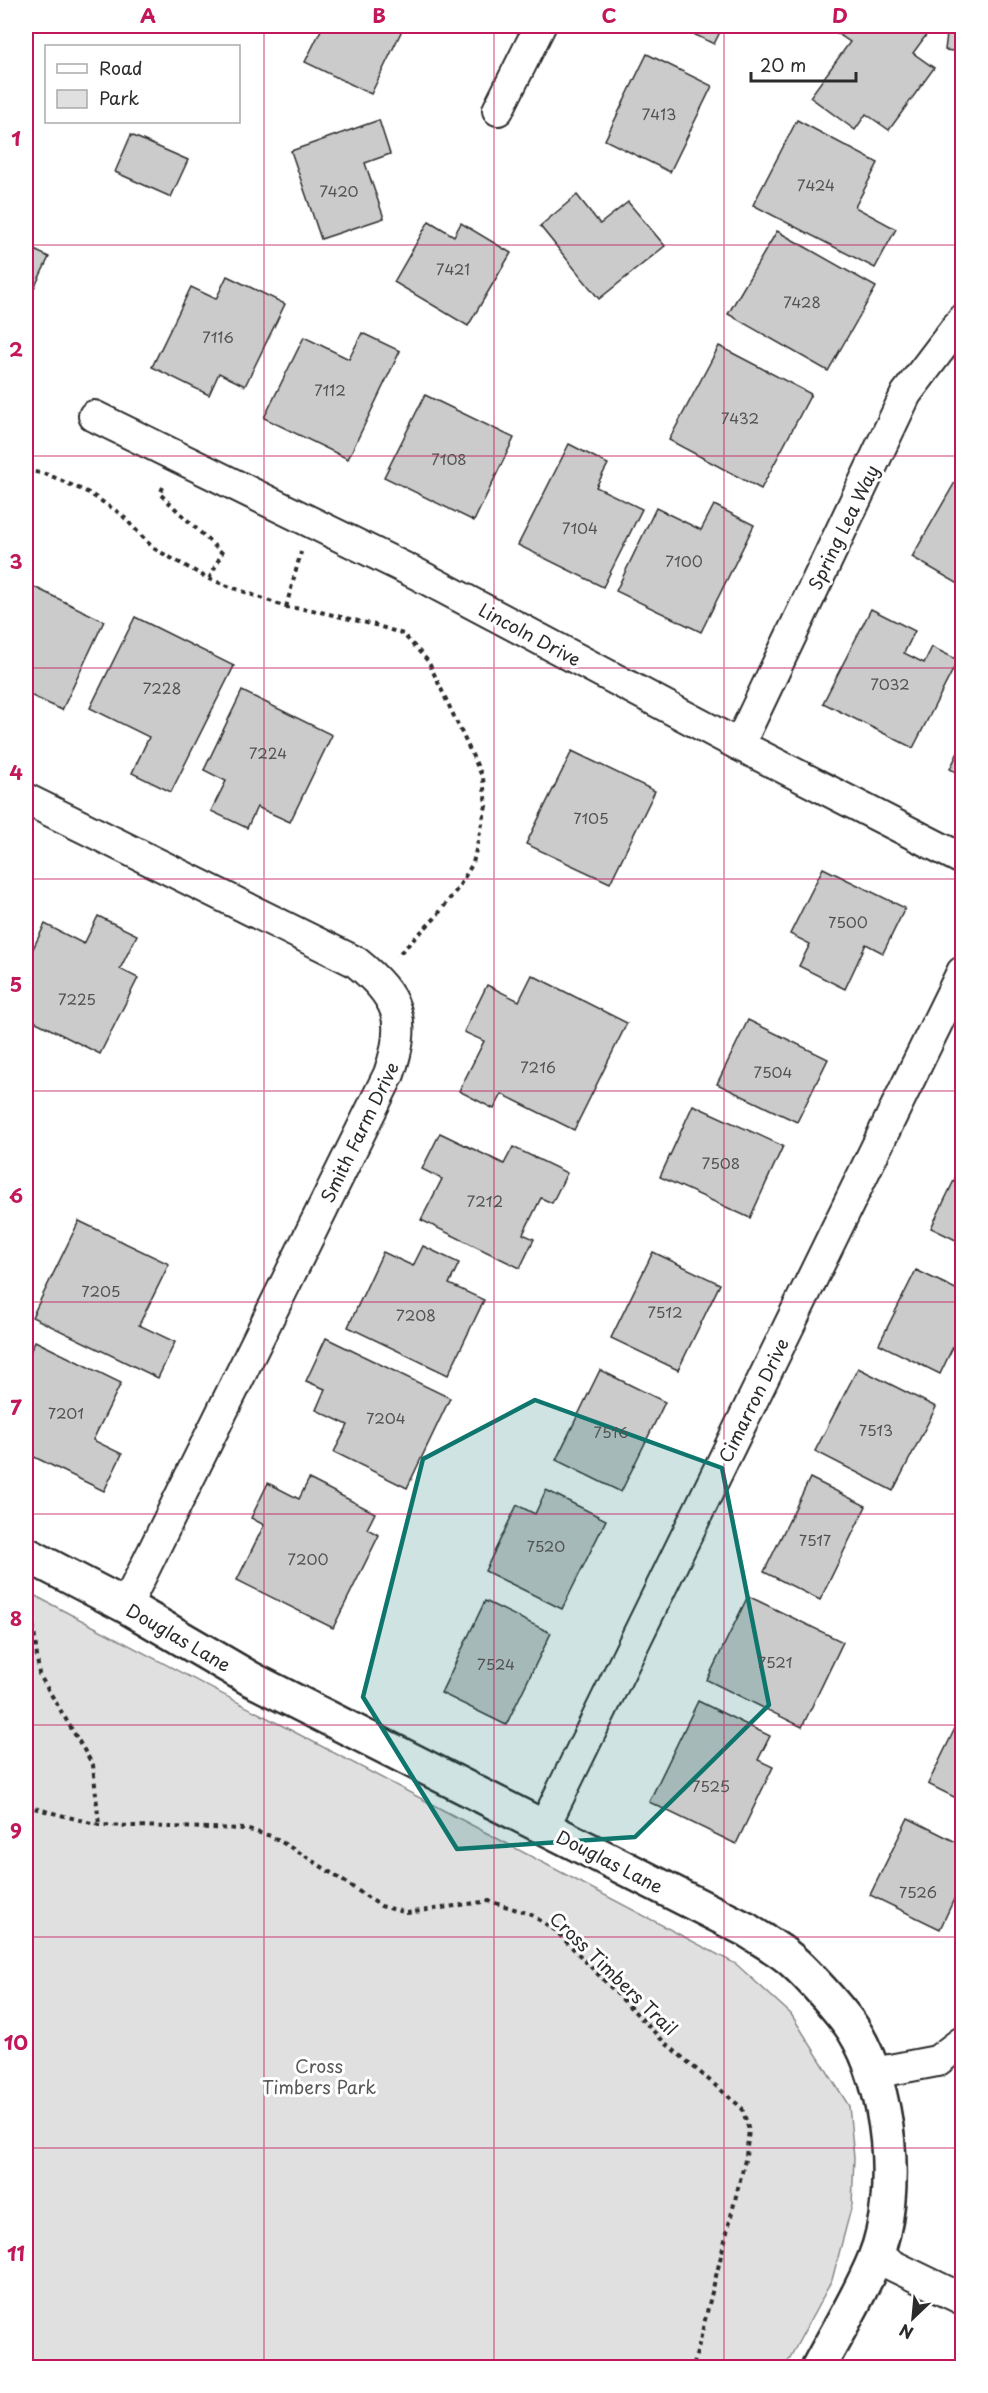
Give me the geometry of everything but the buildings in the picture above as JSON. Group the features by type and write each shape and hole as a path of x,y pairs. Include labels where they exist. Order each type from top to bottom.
{"street":[{"path":"498,110 540,26"},
{"name":"Spring Lea Way","path":"739,744 906,394 963,320"},
{"name":"Lincoln Drive","path":"94,416 417,574 963,859"},
{"name":"Smith Farm Drive","path":"26,799 356,962 379,980 393,1001 400,1024 397,1052 389,1074 126,1606"},
{"name":"Cimarron Drive","path":"544,1827 963,972"},
{"name":"Douglas Lane","path":"26,1554 126,1606 251,1679 747,1930 789,1957 853,2028 874,2073 885,2115 889,2164 887,2211 876,2257 818,2367"},
{"path":"874,2073 937,2061 963,2042"},
{"path":"876,2257 963,2299"}],"path":[{"path":"176,456 160,494 222,553 209,579"},
{"path":"26,470 49,475 89,493 121,514 153,548 209,579 286,607 322,612 404,634 428,661 483,778 486,806 473,863 459,888 435,918 401,951 379,980"},
{"path":"286,607 309,521"},
{"path":"26,1602 31,1605 39,1674 93,1765 99,1825"},
{"name":"Cross Timbers Trail","path":"26,1806 99,1825 245,1828 271,1836 381,1906 407,1912 489,1901 530,1914 555,1930 663,2041 742,2108 749,2130 746,2156 693,2367"}],"highlighted area":[{"path":"535,1400 722,1468 769,1705 635,1837 457,1849 363,1697 423,1459"}],"green space":[{"name":"Cross Timbers Park","path":"26,1591 736,1964 791,2014 849,2106 854,2158 852,2205 832,2280 785,2367 26,2367"}]}
